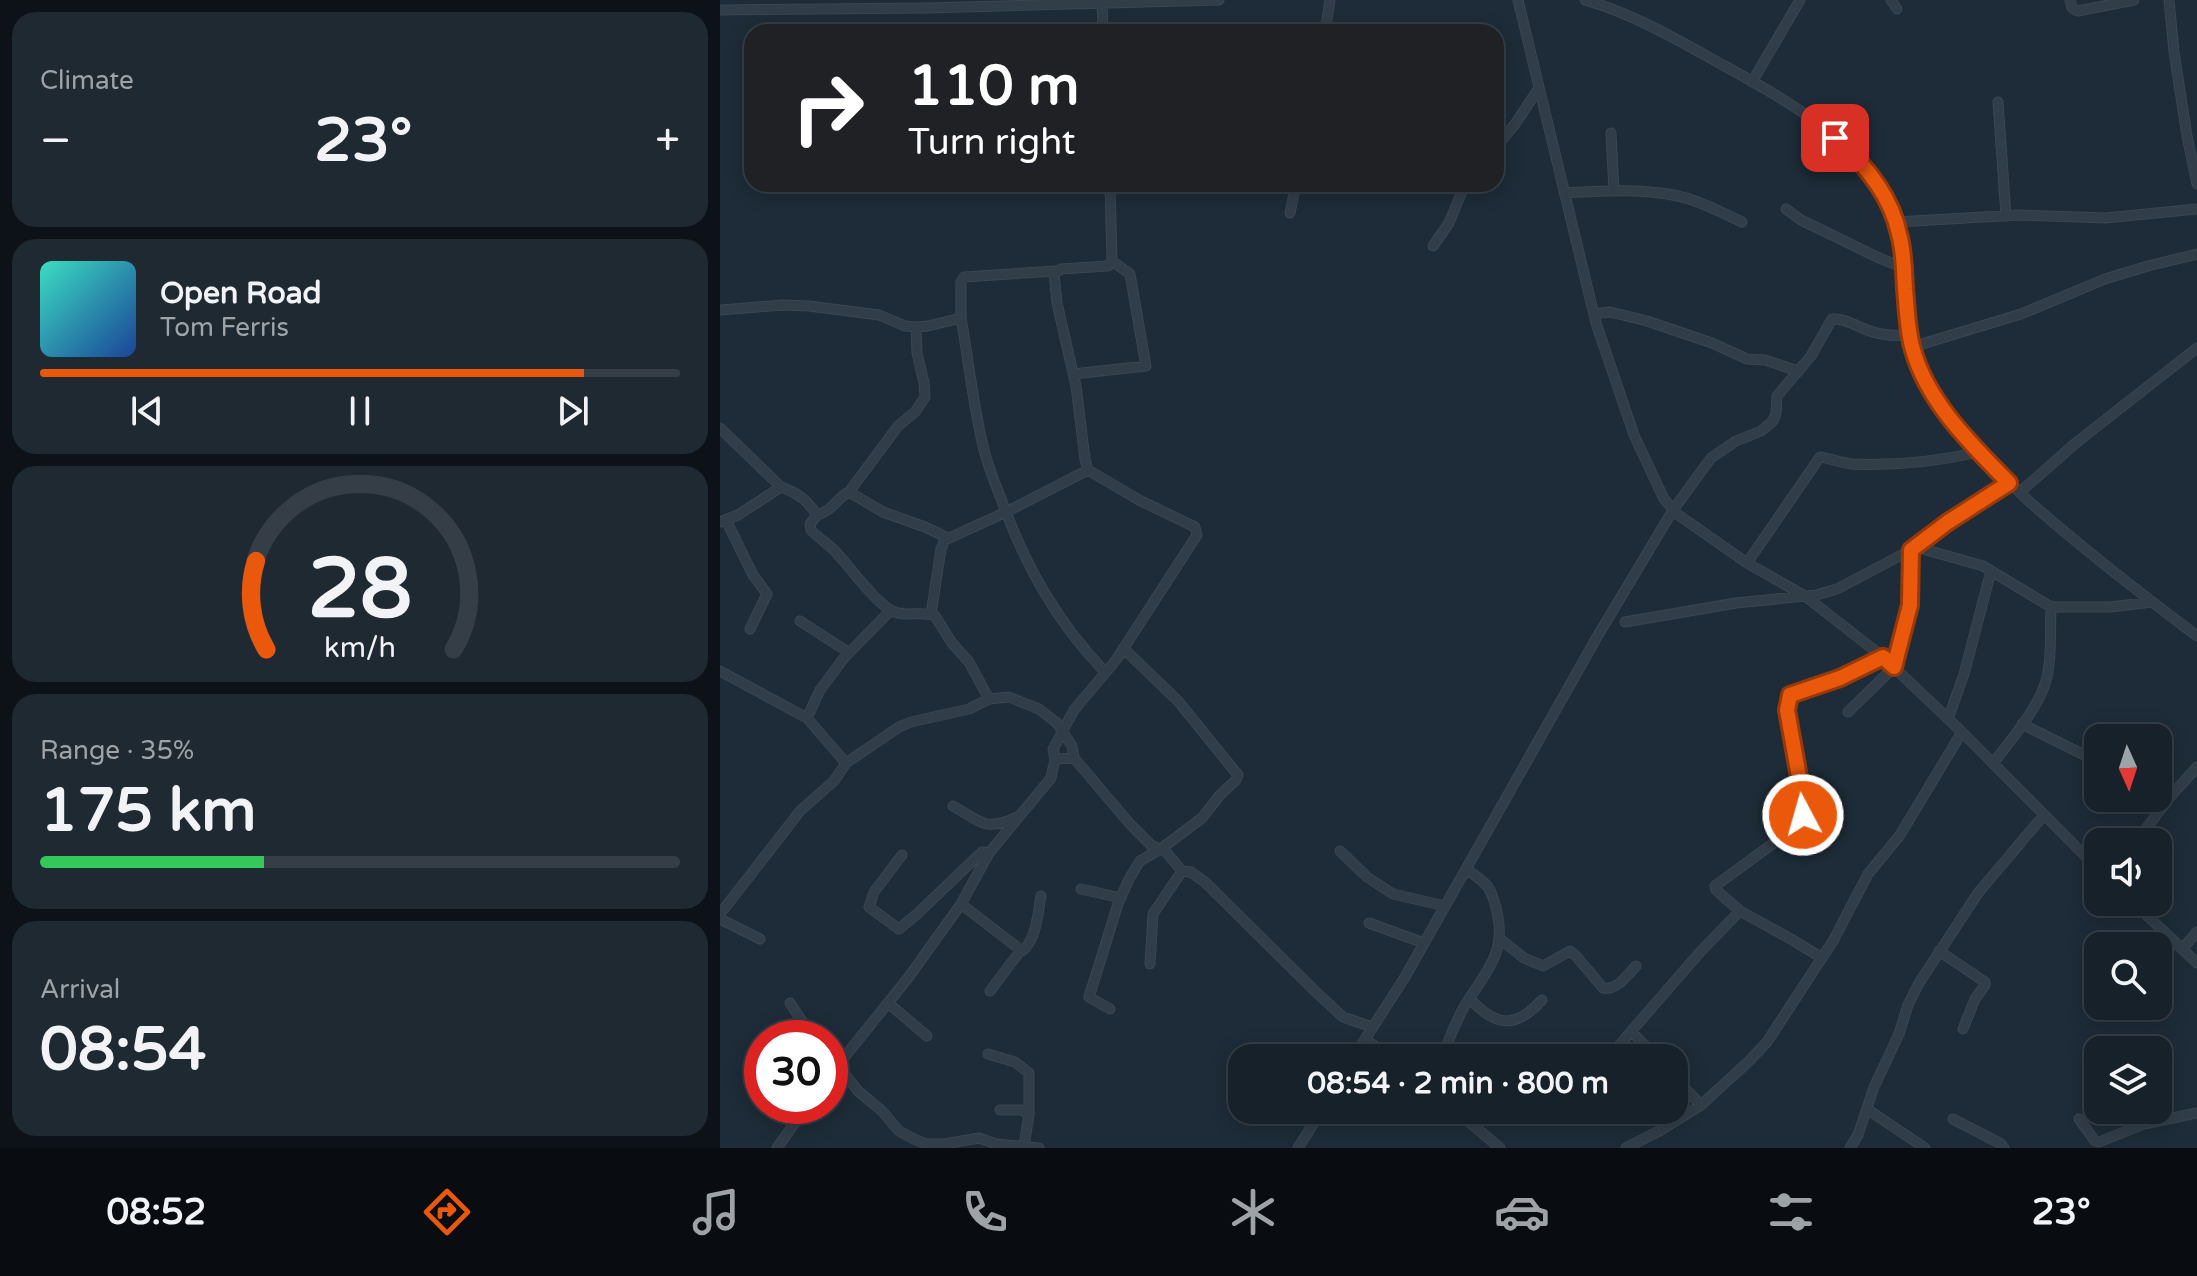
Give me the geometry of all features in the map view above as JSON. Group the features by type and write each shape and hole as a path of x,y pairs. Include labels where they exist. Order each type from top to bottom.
{"street":[{"path":"720,10 1219,0"},
{"path":"1326,24 1330,0"},
{"path":"1518,0 1594,314 1634,435 1657,488 1673,510 1747,563 1805,596 1883,657 2084,855"},
{"path":"1585,0 1664,32 1805,115 1848,149 1876,184 1896,222 1900,234 1912,347 1924,377 1941,406 2009,483 2066,534 2197,636"},
{"path":"1752,82 1800,0"},
{"path":"2070,0 2072,8 2078,11 2134,0"},
{"path":"2169,0 2182,108 2197,184"},
{"path":"1102,3 1103,24"},
{"path":"1504,137 1539,88"},
{"path":"1998,102 2006,216"},
{"path":"1611,133 1614,191"},
{"path":"1564,193 1614,191 1678,196 1742,222"},
{"path":"1105,672 1071,633 1027,566 1006,512 983,448 961,318 961,282 964,277 1108,266 1112,261 1110,192"},
{"path":"1290,213 1294,192"},
{"path":"1433,246 1449,223 1462,192"},
{"path":"1786,209 1801,220 1904,268"},
{"path":"1896,222 2006,216 2106,218 2197,209"},
{"path":"1912,347 2021,314 2117,275 2197,254"},
{"path":"1073,374 1146,366 1130,274 1112,261"},
{"path":"1056,271 1057,303 1073,374 1088,470"},
{"path":"720,310 809,306 879,315 905,326 916,327 961,318"},
{"path":"1594,314 1610,312 1647,321 1712,343 1747,359 1765,360 1798,371"},
{"path":"1362,1044 1405,977 1597,637 1673,510 1711,458 1736,441 1761,431 1773,421 1777,396 1811,356 1832,319 1884,335 1910,335"},
{"path":"916,327 925,397 915,412 898,426 849,492 841,496 826,513 817,515 810,524 811,530 834,549 865,586 891,610 909,615 935,616 969,662 989,699"},
{"path":"2020,492 2077,442 2197,348"},
{"path":"720,428 781,487 800,495 817,515"},
{"path":"1747,563 1820,457 1865,464 1979,452"},
{"path":"931,614 942,543 1088,470"},
{"path":"848,1051 888,1003 961,904 989,853 1051,778 1055,759 1053,749 1074,710 1123,648 1197,535 1195,527 1088,470"},
{"path":"1625,622 1736,603 1816,595 1837,589 1913,549 1948,522 2009,483"},
{"path":"750,629 767,594 723,521 749,509 781,487"},
{"path":"849,492 883,512 948,538"},
{"path":"1913,549 1976,563 2051,607 2110,607 2152,602"},
{"path":"1848,712 1894,667 1910,605 1913,549"},
{"path":"1948,719 1964,674 1991,571"},
{"path":"1993,764 2038,699 2047,677 2051,607"},
{"path":"807,718 824,683 848,652 891,610"},
{"path":"800,621 848,652"},
{"path":"1110,1009 1089,997 1121,898 1140,861 1202,818 1238,775 1178,701 1123,648"},
{"path":"1822,958 1740,911 1716,890 1716,885 1775,842 1803,815 1804,805 1787,710 1790,695 1840,678 1883,657"},
{"path":"720,671 807,718 846,763"},
{"path":"760,939 720,917 800,811 834,781 846,763 911,722 969,709 989,699 1009,697 1034,707 1057,723 1072,746 1074,758 1151,845 1162,848 1182,871 1191,872 1214,890 1343,1017 1372,1027"},
{"path":"2022,724 2084,755"},
{"path":"1626,1148 1701,1105 1767,1042 1840,929 1868,874 1900,835 1962,732"},
{"path":"1055,759 1074,758"},
{"path":"2172,795 2197,767"},
{"path":"953,806 992,826 1020,815"},
{"path":"2147,828 2159,812"},
{"path":"1850,1148 1919,983 1978,893 2044,815"},
{"path":"1340,851 1367,877 1393,894 1445,906"},
{"path":"902,855 874,892 869,907 899,929 982,852 989,853"},
{"path":"1447,1044 1491,965 1500,939 1491,889 1466,869"},
{"path":"1150,964 1153,914 1182,871"},
{"path":"1081,889 1121,898"},
{"path":"990,991 1021,950 1028,947 1041,896"},
{"path":"961,904 1021,950"},
{"path":"1621,1044 1740,911"},
{"path":"2148,916 2197,963"},
{"path":"1369,923 1424,943"},
{"path":"2182,949 2197,932"},
{"path":"1500,939 1524,958 1543,966 1570,951 1596,982 1609,990 1636,966"},
{"path":"1939,951 1985,982 1963,1029"},
{"path":"1470,999 1489,1015 1509,1022 1529,1013 1542,1000"},
{"path":"790,1003 801,1020"},
{"path":"888,1003 927,1036"},
{"path":"1632,1032 1644,1044"},
{"path":"1365,1040 1372,1044"},
{"path":"988,1054 1015,1062 1029,1073 1029,1115 1021,1146"},
{"path":"848,1082 882,1111 899,1131 926,1144 979,1138 996,1144 1039,1148"},
{"path":"1688,1092 1701,1105"},
{"path":"1867,1109 1925,1148"},
{"path":"1000,1110 1022,1110 1029,1115"},
{"path":"2079,1119 2099,1142 2144,1124 2197,1113"},
{"path":"1953,1119 2004,1148"},
{"path":"777,1148 794,1124"},
{"path":"1298,1148 1311,1124"},
{"path":"1472,1124 1500,1148"}],"route":[{"path":"1803,815 1804,805 1787,710 1790,695 1840,678 1883,657 1894,667 1910,605 1911,550 2009,483 1961,431 1924,377 1912,347 1900,234 1896,222 1869,173 1835,138"}]}
